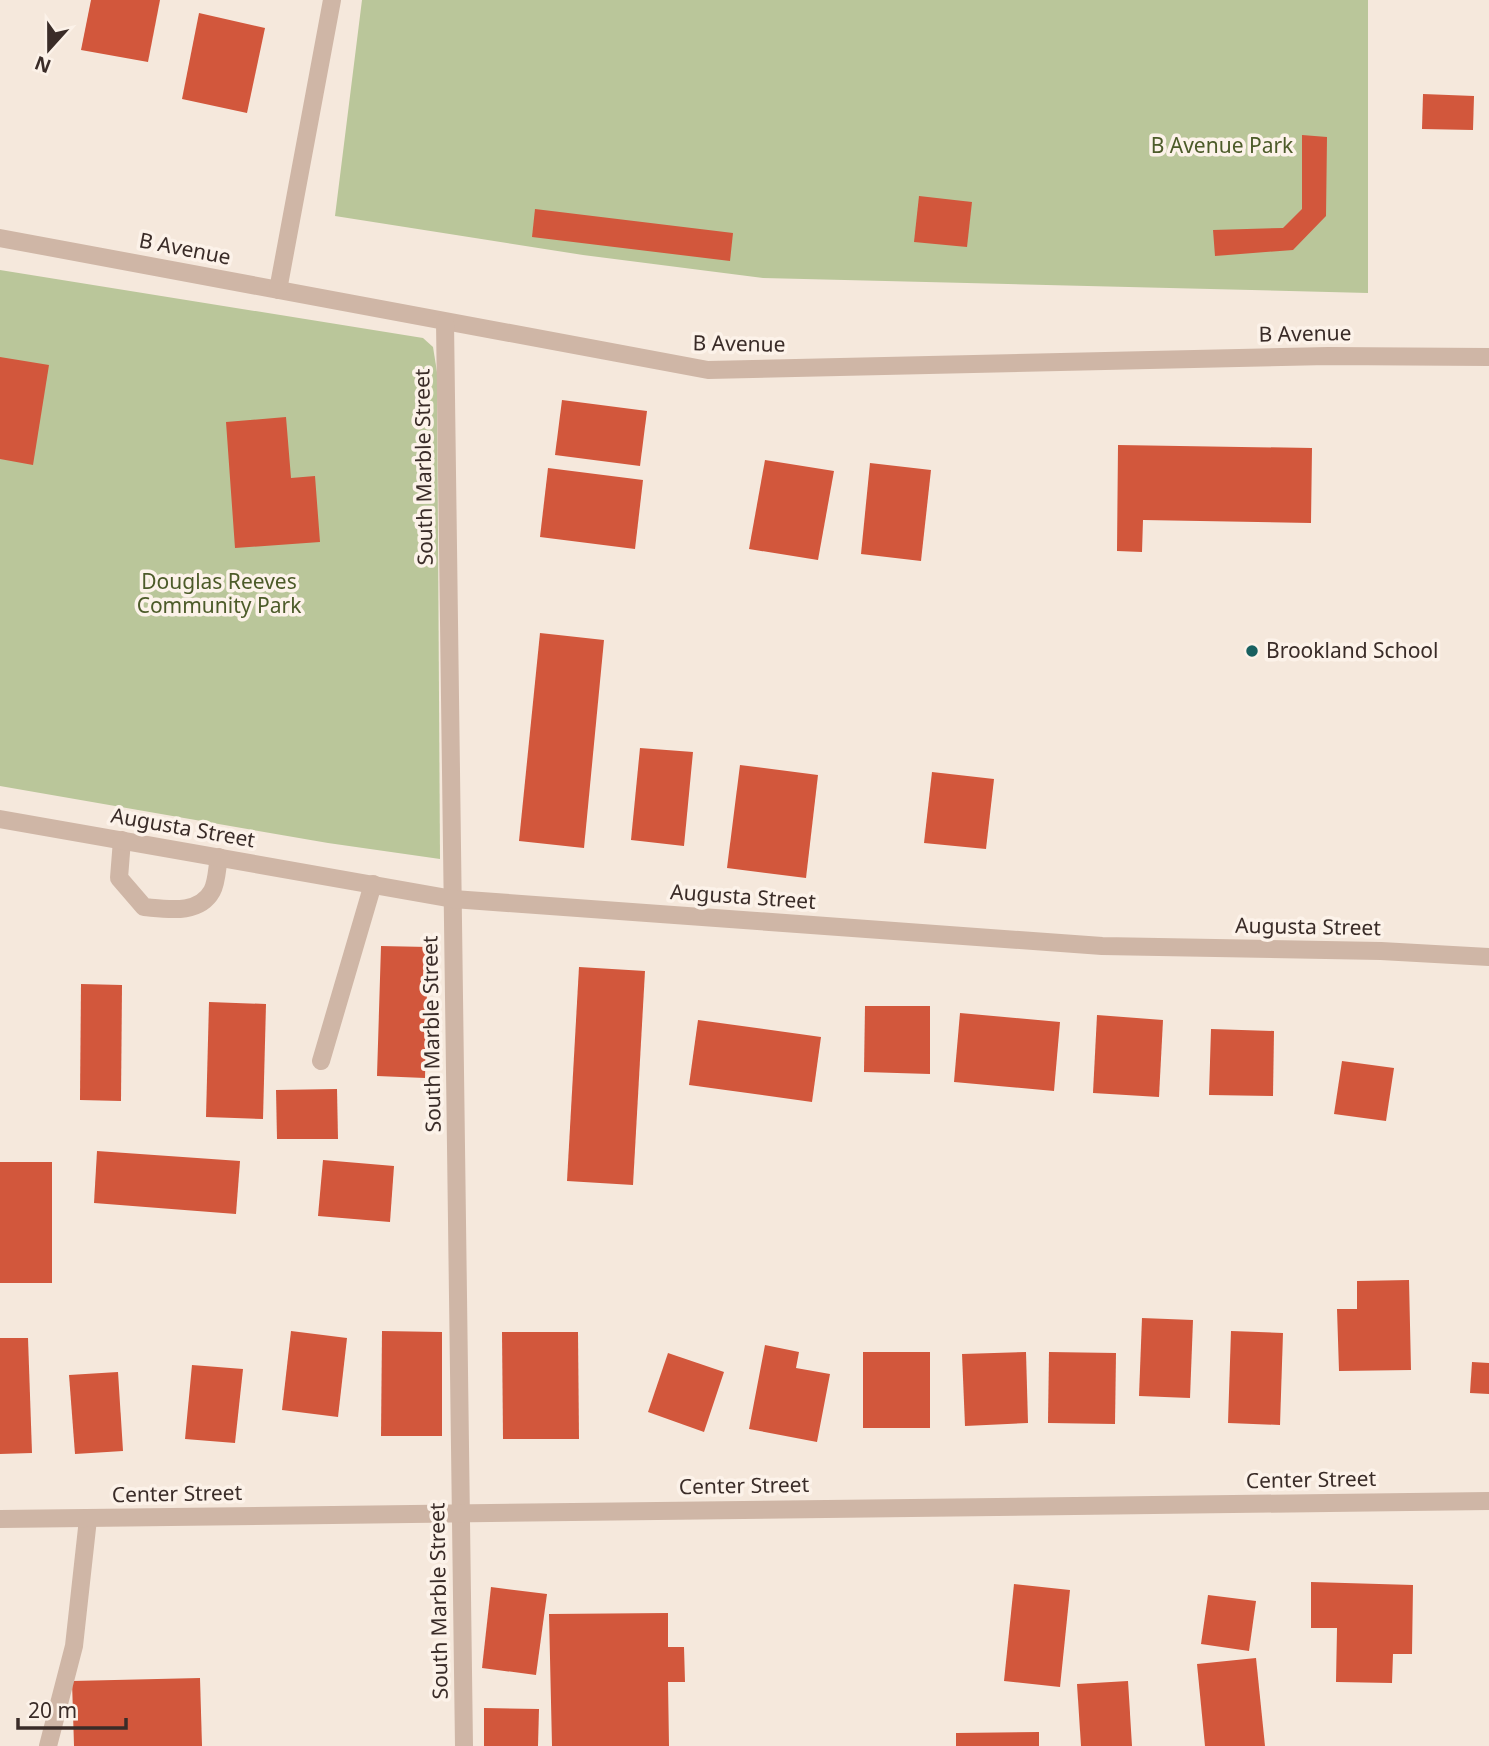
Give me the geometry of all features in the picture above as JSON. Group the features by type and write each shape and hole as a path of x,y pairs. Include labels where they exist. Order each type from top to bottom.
{"street":[{"path":"278,290 332,0"},
{"name":"B Avenue","path":"0,238 708,370 1328,356 1489,357"},
{"name":"South Marble Street","path":"445,322 464,1746"},
{"name":"Augusta Street","path":"0,819 453,899 1102,946 1381,951 1489,957"},
{"path":"122,840 119,878 144,908 180,910 204,902 214,889 219,857"},
{"path":"321,1061 373,884"},
{"name":"Center Street","path":"0,1519 1489,1501"},
{"path":"48,1746 74,1646 88,1519"}],"green space":[{"name":"B Avenue Park","path":"362,0 1368,0 1368,293 763,278 583,255 335,216"},
{"name":"Douglas Reeves Community Park","path":"0,270 423,338 433,347 437,372 440,859 328,843 0,786"}],"building":[{"path":"91,0 160,0 148,62 81,50"},
{"path":"199,13 265,28 247,113 182,99"},
{"path":"1423,94 1474,96 1473,130 1422,129"},
{"path":"1302,135 1327,137 1326,216 1293,250 1215,256 1213,230 1283,228 1302,209"},
{"path":"919,196 972,202 967,247 914,242"},
{"path":"535,209 733,233 730,261 532,237"},
{"path":"0,357 49,365 33,465 0,459"},
{"path":"562,400 647,411 640,466 555,455"},
{"path":"286,417 291,478 315,476 320,542 235,548 226,422"},
{"path":"1118,445 1312,448 1311,523 1143,520 1142,552 1117,551"},
{"path":"765,460 834,471 818,560 749,549"},
{"path":"870,463 931,470 921,561 861,554"},
{"path":"548,468 643,480 635,549 540,537"},
{"path":"540,633 604,640 584,848 519,841"},
{"path":"640,748 693,752 684,846 631,840"},
{"path":"740,765 818,775 806,878 727,868"},
{"path":"932,772 994,779 986,849 924,843"},
{"path":"381,946 428,947 425,1078 377,1076"},
{"path":"579,967 645,971 633,1185 567,1181"},
{"path":"81,984 122,985 121,1101 80,1100"},
{"path":"209,1002 266,1004 263,1119 206,1117"},
{"path":"865,1006 930,1006 930,1074 864,1072"},
{"path":"960,1013 1060,1022 1054,1091 954,1082"},
{"path":"1097,1015 1163,1020 1159,1097 1093,1093"},
{"path":"698,1020 821,1037 812,1102 689,1085"},
{"path":"1211,1029 1274,1031 1273,1096 1209,1095"},
{"path":"1342,1061 1394,1068 1386,1121 1334,1114"},
{"path":"337,1089 338,1139 277,1139 276,1090"},
{"path":"97,1151 240,1161 236,1214 94,1203"},
{"path":"323,1160 394,1166 390,1222 318,1216"},
{"path":"0,1162 52,1162 52,1283 0,1283"},
{"path":"1409,1280 1411,1370 1339,1371 1337,1309 1357,1309 1357,1281"},
{"path":"1142,1318 1193,1320 1190,1398 1139,1396"},
{"path":"291,1331 347,1338 338,1417 282,1410"},
{"path":"382,1331 442,1332 442,1436 381,1436"},
{"path":"1231,1331 1283,1333 1280,1425 1228,1423"},
{"path":"502,1332 578,1332 579,1439 503,1439"},
{"path":"0,1338 28,1338 32,1453 0,1454"},
{"path":"765,1345 799,1352 796,1368 830,1374 817,1442 749,1429"},
{"path":"863,1352 930,1352 930,1428 863,1428"},
{"path":"1026,1352 1028,1423 965,1426 962,1354"},
{"path":"1049,1352 1116,1353 1115,1424 1048,1423"},
{"path":"668,1353 724,1372 704,1432 648,1412"},
{"path":"1472,1362 1489,1363 1489,1394 1470,1393"},
{"path":"192,1365 243,1369 235,1443 185,1439"},
{"path":"118,1372 123,1451 75,1454 69,1375"},
{"path":"1311,1582 1413,1585 1412,1654 1393,1654 1392,1683 1336,1682 1337,1628 1311,1628"},
{"path":"1014,1584 1070,1590 1060,1687 1004,1681"},
{"path":"491,1587 547,1594 536,1675 482,1668"},
{"path":"1208,1595 1256,1601 1249,1651 1201,1644"},
{"path":"668,1613 668,1647 684,1647 685,1682 668,1682 669,1746 552,1746 549,1614"},
{"path":"1256,1658 1265,1746 1205,1746 1197,1664"},
{"path":"200,1678 202,1746 74,1746 72,1681"},
{"path":"1128,1681 1132,1746 1081,1746 1077,1684"},
{"path":"484,1708 539,1709 538,1746 484,1746"},
{"path":"1039,1732 1039,1746 956,1746 956,1733"}],"place":[{"name":"Brookland School","path":"1252,651"}]}
